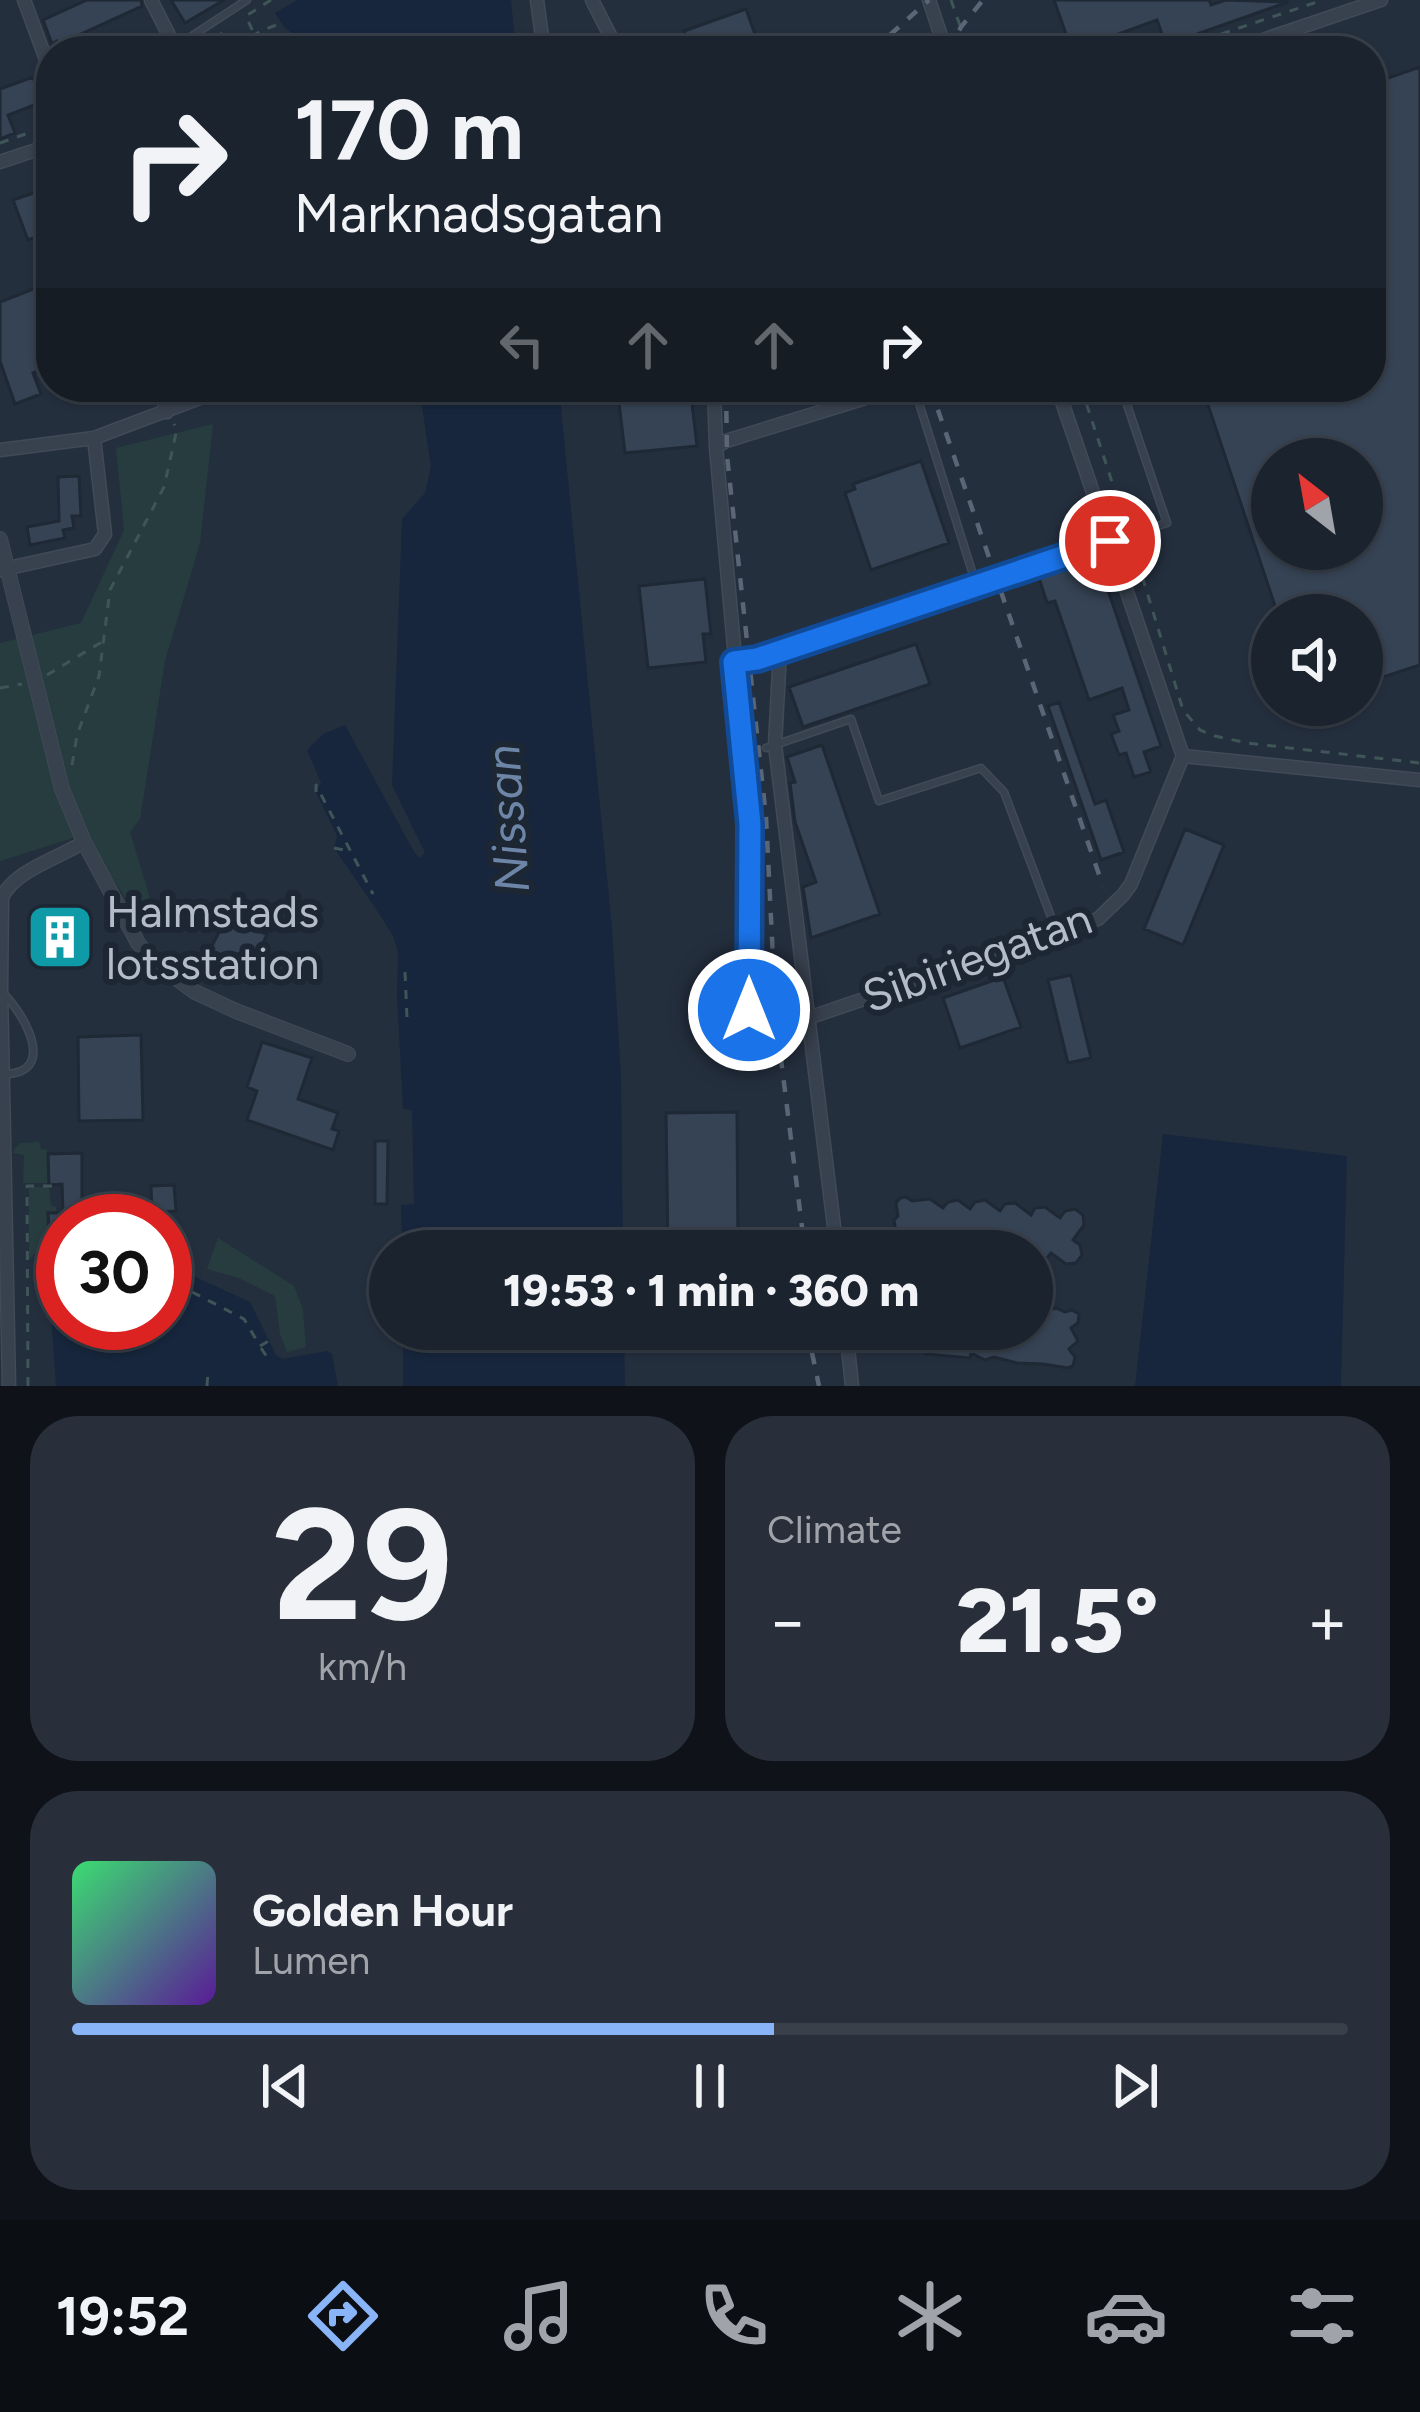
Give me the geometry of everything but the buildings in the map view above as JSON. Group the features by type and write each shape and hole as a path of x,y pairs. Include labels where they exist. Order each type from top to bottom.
{"street":[{"path":"37,36 25,3 40,0"},
{"path":"151,0 169,36"},
{"path":"537,0 542,36"},
{"path":"592,0 610,36"},
{"path":"929,0 941,36"},
{"path":"1274,36 1381,0"},
{"path":"0,162 36,150"},
{"path":"164,402 167,412"},
{"path":"0,450 94,438 192,402"},
{"path":"714,402 734,662"},
{"path":"716,447 852,402"},
{"path":"1062,402 1184,756 1420,781"},
{"path":"4,569 95,549 101,543 105,534 94,438"},
{"path":"0,539 62,789 84,842 138,943 195,992 348,1054"},
{"path":"780,651 770,746 834,1230"},
{"name":"Sibiriegatan","path":"734,662 750,824 749,1010 768,1019 808,1018 1098,919 1124,895 1136,873 1184,756"},
{"path":"9,1386 3,885 84,842"},
{"path":"848,1350 852,1386"}],"lane":[{"path":"195,36 247,0"},
{"path":"919,402 976,584"},
{"path":"734,662 757,659 1167,523 1125,402"},
{"path":"770,746 851,719 879,801 981,768 1004,792 1057,934"},
{"path":"1,990 28,1031 35,1056 22,1072 2,1073"}],"path":[{"path":"271,0 246,16 254,34 281,23"},
{"path":"951,0 964,36"},
{"path":"1215,36 1323,0"},
{"path":"217,29 224,36"},
{"path":"0,143 36,130"},
{"path":"1086,402 1183,710 1200,730 1247,743 1420,763"},
{"path":"62,789 67,787 77,735 99,676 110,590 164,488 177,429 167,412"},
{"path":"0,688 36,682 105,640"},
{"path":"316,793 316,785 373,894"},
{"path":"334,848 350,851"},
{"path":"405,972 407,1018"},
{"path":"397,996 406,995"},
{"path":"28,1386 27,1186 61,1186"},
{"path":"192,1292 244,1319 268,1360"},
{"path":"260,1346 274,1338"},
{"path":"207,1386 208,1371"}],"green space":[{"path":"213,424 200,543 165,661 140,819 130,832 155,915 151,930 142,926 86,834 0,861 0,643 81,623 124,530 116,448"},
{"path":"39,1142 47,1150 48,1183 23,1183 24,1155 13,1153 14,1149 21,1143"},
{"path":"29,1187 49,1187 50,1194 36,1194 36,1252 29,1260"},
{"path":"218,1238 294,1286 303,1309 306,1347 287,1352 275,1296 207,1269"}],"water":[{"path":"297,0 511,0 515,36 300,36 287,29 275,13"},
{"name":"Nissan","path":"421,402 560,402 612,928 621,1076 623,1230 402,1230 401,1205 414,1204 412,1110 403,1109 398,952 393,936 334,848 337,836 316,792 321,783 307,750 323,734 345,725 413,850 419,858 425,853 392,785 402,519 425,493 431,467"},
{"path":"1163,1134 1347,1156 1341,1386 1135,1386"},
{"path":"192,1275 250,1302 282,1359 332,1354 338,1386 56,1386 53,1350 192,1350"},
{"path":"403,1350 624,1350 625,1386 403,1386"}],"railway":[{"path":"889,36 929,0"},
{"path":"956,36 983,0"},
{"path":"726,402 727,456 766,817 776,1019 802,1230"},
{"path":"935,402 1103,886"},
{"path":"811,1350 819,1386"}],"place":[{"name":"Halmstads lotsstation","path":"60,937"}],"route":[{"path":"749,1010 750,824 734,662 757,659 1110,541"}]}
